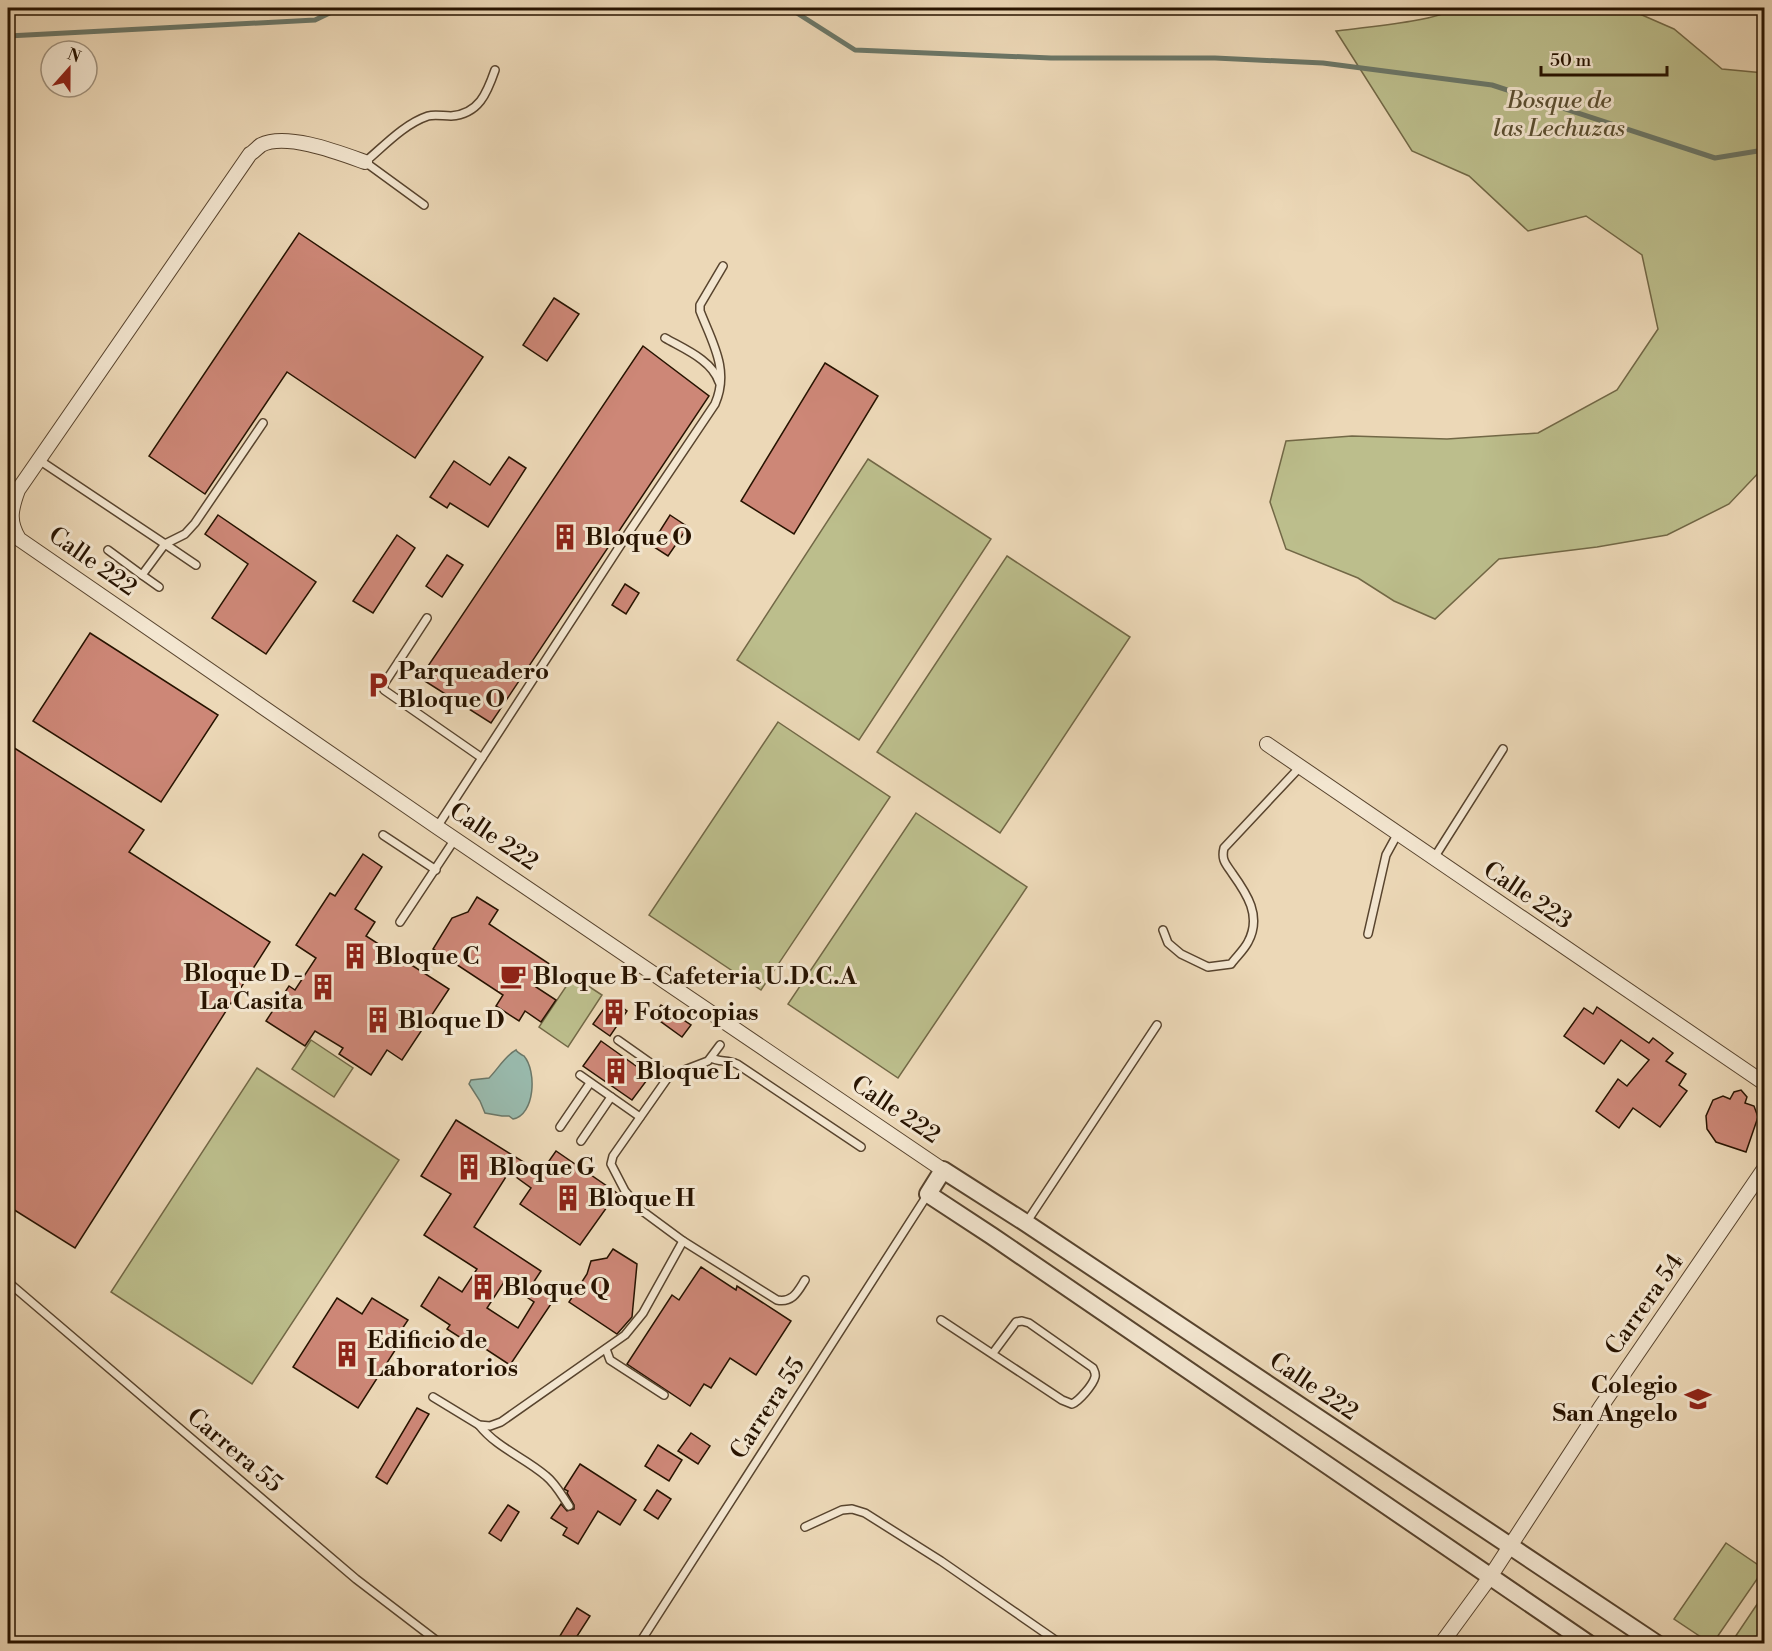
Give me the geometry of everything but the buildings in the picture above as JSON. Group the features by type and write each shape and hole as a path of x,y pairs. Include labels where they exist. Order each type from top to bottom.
{"street":[{"path":"39,460 250,154 262,145 273,142 294,142 328,149 365,162"},
{"name":"Calle 222","path":"39,460 18,490 12,508 12,528 20,539 455,839 729,1032 1026,1223 1657,1644"},
{"name":"Calle 223","path":"1267,744 1764,1083"},
{"name":"Carrera 54","path":"1441,1644 1490,1577 1600,1408 1764,1169"},
{"name":"Calle 222","path":"928,1194 943,1170"},
{"path":"928,1194 1589,1644"}],"lane":[{"path":"424,205 365,162 406,127 429,115 451,116 467,113 477,105 488,89 495,70"},
{"path":"437,827 622,542 715,404 721,387 721,367 700,305 723,266"},
{"path":"665,338 711,367 721,387"},
{"path":"142,575 165,544 185,534 195,523 263,423"},
{"path":"39,460 195,565"},
{"path":"108,550 159,587"},
{"path":"427,618 384,684 384,690 482,758"},
{"path":"1434,858 1503,749"},
{"path":"1163,930 1168,944 1180,954 1208,967 1231,964 1248,942 1254,925 1251,902 1224,863 1222,855 1224,848 1300,767"},
{"path":"1368,934 1386,855 1398,833"},
{"path":"383,835 436,870"},
{"path":"400,922 455,839"},
{"path":"1026,1223 1157,1026"},
{"path":"618,1040 669,1076"},
{"path":"720,1046 711,1058 697,1066 669,1076 612,1156 611,1164 624,1191 634,1204 682,1241 777,1300 790,1300 805,1280"},
{"path":"711,1058 720,1062 737,1064 861,1147"},
{"path":"580,1075 640,1116"},
{"path":"560,1127 590,1083"},
{"path":"582,1141 611,1097"},
{"name":"Carrera 55","path":"639,1644 928,1194"},
{"path":"479,1425 490,1426 501,1422 626,1335 643,1313 682,1241"},
{"name":"Carrera 55","path":"8,1282 347,1571 441,1644"},
{"path":"941,1320 1062,1400 1072,1404 1078,1401 1095,1378 1093,1368 1029,1323 1022,1321 1016,1322 993,1353"},
{"path":"606,1350 610,1360 664,1395"},
{"path":"433,1397 479,1425 496,1444 547,1477 569,1506"},
{"path":"805,1527 842,1510 852,1509 865,1513 941,1560 1061,1644"}],"green space":[{"name":"Bosque de las Lechuzas","path":"1453,8 1626,8 1674,29 1722,69 1764,73 1764,467 1729,504 1667,535 1597,547 1499,559 1435,619 1394,601 1358,578 1286,549 1270,502 1286,441 1352,436 1447,439 1538,433 1617,390 1658,329 1642,255 1586,216 1528,231 1469,176 1412,151 1336,31 1433,17"},
{"path":"868,459 991,539 859,740 737,660"},
{"path":"1007,556 1130,637 1000,833 877,752"},
{"path":"778,722 890,797 761,990 649,915"},
{"path":"916,813 1027,887 898,1078 788,1004"},
{"path":"573,976 602,995 568,1047 539,1027"},
{"path":"311,1040 353,1068 334,1097 292,1069"},
{"path":"257,1068 399,1160 252,1384 111,1292"},
{"path":"1726,1543 1764,1569 1713,1643 1710,1643 1674,1619"},
{"path":"1764,1594 1764,1643 1731,1643"}],"shaded area":[{"path":"516,1050 524,1056 531,1072 532,1092 526,1110 513,1119 509,1116 485,1113 469,1084 471,1080 489,1078"}],"waterway":[{"path":"8,36 315,20 340,8"},
{"path":"789,8 855,50 1051,58 1215,58 1323,63 1492,85 1715,158 1764,150"}],"place":[{"name":"Bloque O","path":"565,537"},
{"name":"Parqueadero Bloque O","path":"378,685"},
{"name":"Bloque C","path":"355,956"},
{"name":"Bloque B - Cafeteria U.D.C.A","path":"513,976"},
{"name":"Bloque D - La Casita","path":"323,987"},
{"name":"Fotocopias","path":"614,1012"},
{"name":"Bloque D","path":"378,1020"},
{"name":"Bloque L","path":"616,1071"},
{"name":"Bloque G","path":"469,1167"},
{"name":"Bloque H","path":"568,1198"},
{"name":"Bloque Q","path":"483,1287"},
{"name":"Edificio de Laboratorios","path":"347,1354"},
{"name":"Colegio San Angelo","path":"1698,1399"}]}
